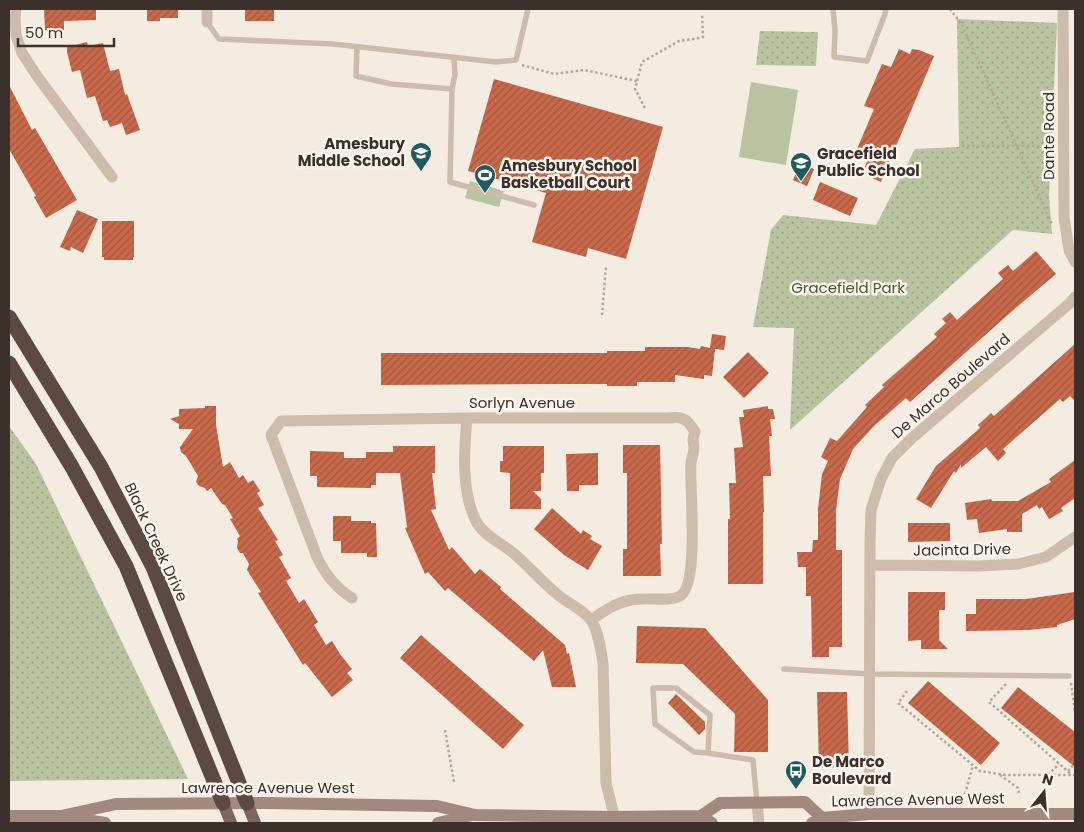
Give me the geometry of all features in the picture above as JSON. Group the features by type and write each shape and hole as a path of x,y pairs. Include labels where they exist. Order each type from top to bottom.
{"highway":[{"name":"Black Creek Drive","path":"9,317 101,467 153,567 247,803"},
{"path":"9,363 72,466 126,566 223,803"}],"main road":[{"name":"Lawrence Avenue West","path":"438,823 474,819 706,820 720,803 756,802 805,802 817,821 861,818 1061,818 1075,814"},
{"path":"223,803 231,823"},
{"name":"Lawrence Avenue West","path":"61,816 116,804 247,803 437,806 474,819"},
{"name":"Black Creek Drive","path":"247,803 255,823"},
{"name":"Lawrence Avenue West","path":"9,816 61,816 104,823"}],"street":[{"path":"16,9 16,35 22,53 112,177"},
{"path":"207,9 207,22"},
{"name":"Dante Road","path":"1063,9 1064,217 1070,250 1075,262"},
{"name":"De Marco Boulevard","path":"861,818 870,674 871,510 881,479 892,458 912,438 1075,297"},
{"name":"Sorlyn Avenue","path":"352,598 331,580 317,557 272,435 281,421 467,418 678,417 685,419 690,423 695,432 691,462 692,540 686,590 680,596 674,598 632,599 608,608 591,620"},
{"path":"467,418 465,441 466,480 471,508 478,524 528,566 558,595 591,620 600,643 606,783 615,820"},
{"name":"Jacinta Drive","path":"871,565 987,566 1018,564 1046,557 1075,537"},
{"path":"756,802 759,823"}],"lane":[{"path":"207,22 219,38 333,44 496,62 516,60 528,9"},
{"path":"833,9 835,30 834,58 867,61 886,9"},
{"path":"356,47 356,76 391,84 452,89"},
{"path":"454,58 450,182 534,206"},
{"path":"784,669 870,674 1069,676"},
{"path":"708,753 710,715 676,688 653,688 655,724 694,752 752,760 756,802"}],"path":[{"path":"950,9 962,24 1052,225 1066,230"},
{"path":"645,108 636,89 642,62 680,41 703,37 702,14"},
{"path":"507,61 554,74 584,70 637,81"},
{"path":"962,146 1017,147 1064,145"},
{"path":"602,315 606,266"},
{"path":"1014,675 989,702 1068,772 1074,775"},
{"path":"1069,676 1075,712"},
{"path":"907,691 898,703 980,771 999,774 1074,775"},
{"path":"444,730 454,782"},
{"path":"1068,772 1075,763"},
{"path":"1048,775 1059,764"},
{"path":"965,794 973,766"},
{"path":"999,774 1018,788 1019,793"}],"green space":[{"name":"Gracefield Park","path":"957,19 1057,23 1049,196 1052,234 1013,230 790,430 794,328 753,327 771,230 783,215 876,225 915,149 959,147"},
{"path":"760,31 818,32 816,66 756,65"},
{"path":"751,82 798,90 786,165 739,157"},
{"name":"Amesbury School Basketball Court","path":"470,181 504,191 499,207 465,198"},
{"path":"9,426 36,464 188,779 9,781"}],"building":[{"path":"44,9 96,9 96,20 64,21 64,30 45,30"},
{"path":"147,9 178,9 178,18 160,18 160,21 147,21"},
{"path":"245,9 274,9 274,21 245,21"},
{"path":"87,42 88,46 103,43 110,71 119,69 125,95 127,94 140,130 126,135 122,123 110,127 107,120 103,121 95,96 87,98 80,70 72,72 67,47"},
{"path":"899,49 910,54 912,49 919,50 934,56 881,182 867,176 869,171 864,169 870,154 857,149 874,109 864,106 882,64 891,67"},
{"path":"494,79 663,127 626,259 588,248 586,257 532,242 546,193 468,171"},
{"path":"9,85 32,130 35,128 77,200 46,218 34,197 36,196 9,149"},
{"path":"800,163 814,169 807,186 793,180"},
{"path":"820,182 858,198 850,216 813,200"},
{"path":"77,210 98,219 83,253 71,247 70,251 60,247"},
{"path":"102,221 134,221 133,260 104,260 104,257 102,257"},
{"path":"1036,251 1056,274 910,402 906,398 874,426 853,449 840,479 836,510 836,550 842,550 842,647 829,647 829,657 812,657 811,596 806,596 806,567 798,567 797,552 812,552 813,540 818,540 818,509 822,474 828,461 821,457 830,438 837,441 867,407 865,405 884,387 882,385 937,337 934,334 946,323 942,319 950,312 957,320 1003,279 998,273 1008,265 1013,271"},
{"path":"712,334 726,336 724,350 715,349 712,376 704,375 704,379 675,375 675,382 637,382 637,386 607,386 607,384 381,385 381,353 607,353 607,351 645,351 645,347 688,347 700,349 701,346 710,348"},
{"path":"1075,344 1075,401 1070,396 1063,402 1060,399 1003,449 1006,453 998,461 986,447 961,468 961,464 956,473 954,471 931,508 916,499 936,466 980,428 978,425 991,413 994,416"},
{"path":"748,352 769,373 744,398 723,377"},
{"path":"205,406 216,406 216,425 223,467 230,462 239,478 243,475 248,483 253,480 260,491 257,493 264,505 258,508 278,540 275,541 283,555 279,557 291,578 286,581 299,603 304,599 318,622 314,625 326,645 332,641 352,669 347,673 353,680 332,697 305,663 303,665 258,593 261,592 247,570 249,564 243,553 240,553 237,548 237,539 240,536 230,519 233,518 225,505 222,504 211,488 207,491 199,486 196,482 198,476 186,456 181,452 180,447 193,429 179,429 179,424 170,419 179,416 179,409 205,408"},
{"path":"768,406 768,409 773,409 775,419 770,419 772,436 769,436 771,476 763,476 763,584 728,584 729,483 736,483 734,448 743,447 739,417 744,417 743,410"},
{"path":"623,445 660,445 661,576 623,576 623,549 627,549 627,473 623,473"},
{"path":"393,446 435,446 435,473 432,473 436,509 431,510 449,550 452,547 475,574 480,569 501,587 500,589 565,645 567,654 569,653 576,687 552,687 543,650 534,661 448,588 445,591 428,572 425,574 405,528 407,527 400,473 376,473 376,485 371,485 371,488 317,487 317,476 310,476 310,451 344,452 344,458 366,458 366,452 393,452"},
{"path":"503,446 544,446 544,473 541,473 541,491 533,491 541,499 541,509 510,509 510,473 500,472 500,461 503,461"},
{"path":"598,453 598,485 579,485 579,491 567,491 566,454"},
{"path":"1075,460 1075,498 1061,508 1063,511 1049,519 1042,507 1039,509 1037,505 1022,514 1022,532 1007,532 1007,529 979,533 977,519 967,520 965,503 991,499 992,501 1018,501 1051,482 1049,479"},
{"path":"552,508 581,534 583,530 592,536 590,539 602,546 588,570 564,555 534,529"},
{"path":"333,516 351,516 351,521 371,521 371,523 376,523 377,557 367,557 367,553 341,553 341,541 333,541"},
{"path":"908,523 950,523 950,541 908,542"},
{"path":"908,592 945,592 945,610 939,610 939,640 948,649 921,649 921,640 908,641"},
{"path":"1075,592 1075,619 1057,625 1057,627 1029,630 966,631 966,614 976,614 976,599 1026,599"},
{"path":"637,626 705,628 768,700 768,752 734,752 735,714 683,664 636,663"},
{"path":"421,635 524,725 503,749 400,658"},
{"path":"928,681 1000,743 981,765 908,703"},
{"path":"1018,687 1075,732 1075,767 1001,708"},
{"path":"817,692 847,692 849,767 819,768"},
{"path":"676,694 705,722 705,729 699,735 668,703"}],"place":[{"name":"Amesbury Middle School","path":"421,172"},
{"name":"Gracefield Public School","path":"801,182"},
{"name":"Amesbury School Basketball Court","path":"485,194"},
{"name":"De Marco Boulevard","path":"796,790"}]}
